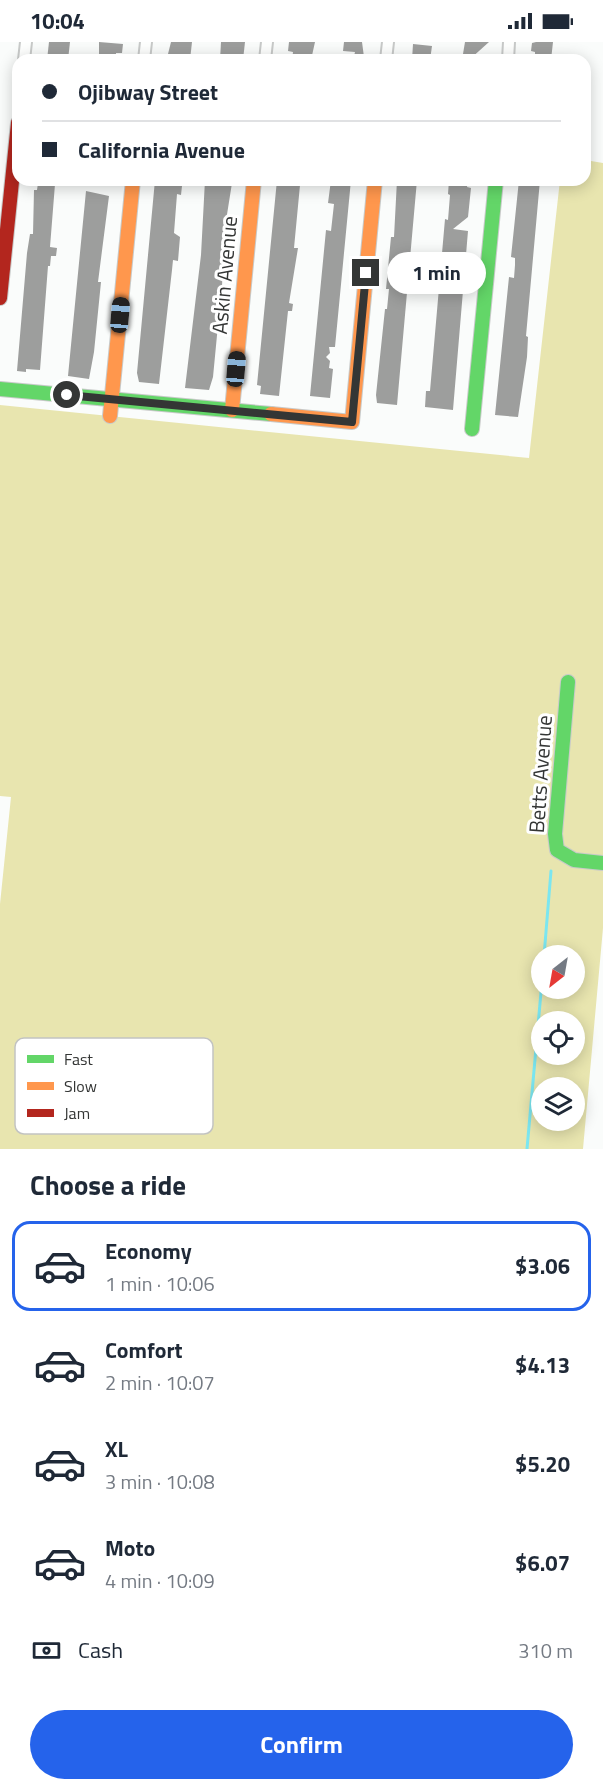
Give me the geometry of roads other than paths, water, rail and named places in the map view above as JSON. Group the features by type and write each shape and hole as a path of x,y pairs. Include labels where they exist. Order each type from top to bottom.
{"street":[{"path":"0,298 12,181"},
{"path":"110,416 132,186"},
{"name":"Askin Avenue","path":"232,410 253,186"},
{"path":"0,389 352,422 374,186"},
{"path":"472,429 495,186"},
{"name":"Betts Avenue","path":"568,682 555,834 557,850 574,860 603,863"}],"waterway":[{"path":"545,945 551,871"},
{"path":"527,1149 540,999"}]}
